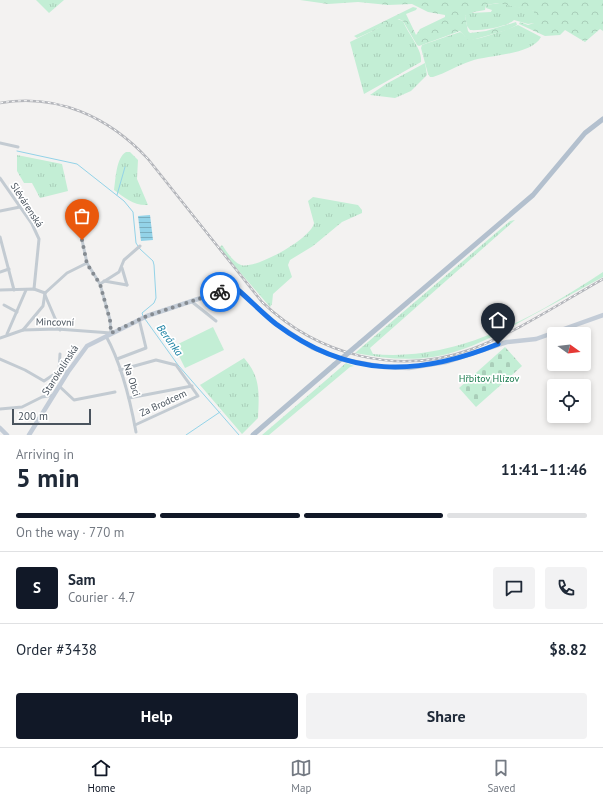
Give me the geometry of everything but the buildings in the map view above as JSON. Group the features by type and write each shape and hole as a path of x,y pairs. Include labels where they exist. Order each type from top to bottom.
{"main road":[{"path":"253,435 530,198 585,133 603,119"}],"street":[{"path":"0,143 18,147"},
{"name":"Slévárenská","path":"0,178 32,224 39,239 34,289"},
{"path":"0,212 20,207"},
{"path":"0,237 2,250 9,269 14,290"},
{"path":"82,240 87,264 100,284 110,320 111,333"},
{"path":"100,284 119,272 122,268 124,260 139,248"},
{"path":"23,330 43,306 45,293 67,273 87,264"},
{"path":"103,281 127,285 122,268"},
{"path":"0,272 9,269"},
{"name":"Starokolínská","path":"29,435 60,386 67,371 87,346 142,318 234,288 250,300 276,324 314,348 344,360 384,367 409,368 446,362 507,342 536,339 603,315"},
{"path":"0,290 34,289 45,293 60,330"},
{"path":"7,335 26,290"},
{"path":"191,302 216,321"},
{"path":"4,305 17,312"},
{"path":"117,359 146,348 142,318"},
{"name":"Mincovní","path":"0,338 23,330 60,330 111,333"},
{"name":"Na Obci","path":"106,336 117,359 129,398 136,432"},
{"path":"59,371 60,354"},
{"path":"0,359 25,370 44,381 59,371 67,371"},
{"path":"120,370 156,360 176,365 192,386 129,398"},
{"path":"59,364 67,371"},
{"path":"60,386 74,400 115,392"},
{"name":"Za Brodcem","path":"135,425 198,396 192,386"},
{"path":"0,409 22,407 42,397 54,395"},
{"path":"0,428 7,435"}],"green space":[{"path":"36,0 64,0 49,13"},
{"path":"300,0 603,0 603,31 600,29 585,42 565,30 560,35 545,36 519,24 520,22 528,25 534,23 534,11 498,3 486,5 485,10 474,12 465,16 468,31 470,33 486,31 516,22 517,25 507,30 472,40 468,40 460,31 419,46 403,21 399,19 357,38 354,36 413,7 417,8 416,10 406,14 416,35 420,29 445,17 445,15 428,12 412,4 388,5 358,2 328,4"},
{"path":"500,3 534,11 534,23 528,24 514,20 506,25 493,28 470,30 467,26 465,16 469,13 491,12 492,10 486,8 486,5"},
{"path":"397,19 403,21 418,47 421,62 364,94 350,42"},
{"path":"518,25 541,37 529,48 520,51 471,61 433,77 430,77 428,74 421,48 422,45 460,32 467,38 473,39 494,34"},
{"path":"425,63 427,75 411,91 395,98 370,95 386,84"},
{"path":"126,152 130,152 138,160 137,179 148,205 134,203 114,190 118,163"},
{"path":"17,155 62,164 68,191 40,198 32,183 24,183 17,171"},
{"path":"313,197 358,205 362,210 362,213 342,222 313,246 290,260 288,265 292,277 273,294 272,304 270,307 219,248 222,245 228,254 241,265 258,263 282,252 304,237 311,229 314,223 308,201"},
{"path":"515,220 370,348 373,354 404,355 435,351 465,343 494,333 522,320 577,289 603,272 603,277 496,335 472,346 446,354 433,357 404,359 384,358 355,353 510,221"},
{"path":"213,327 224,350 185,368 174,346"},
{"name":"Hřbitov Hlízov","path":"505,347 522,366 476,407 459,388"},
{"path":"244,358 254,372 258,386 259,401 258,418 242,434 200,385"},
{"path":"346,363 354,366 350,367 269,435 262,435"}],"water":[{"path":"150,215 153,240 141,241 138,216"}],"waterway":[{"name":"Beránka","path":"17,151 77,164 124,201 133,212 136,243 140,249 153,261 154,265 156,298 154,303 142,313 143,316"},
{"path":"117,195 125,167"},
{"name":"Beránka","path":"145,319 178,365 239,435"},
{"path":"186,435 220,412"}],"railway":[{"path":"0,103 21,101 62,105 99,120 116,131 133,144 148,159 262,302 284,320 308,336 333,348 360,356 387,360 415,361 444,357 472,349 522,326 603,279"}],"way so far":[{"path":"82,240 87,264 100,284 110,320 111,333 139,319 220,292"}],"route":[{"path":"220,292 231,288 237,289 268,318 300,340 331,355 362,364 395,368 430,366 455,360 498,344"}]}
